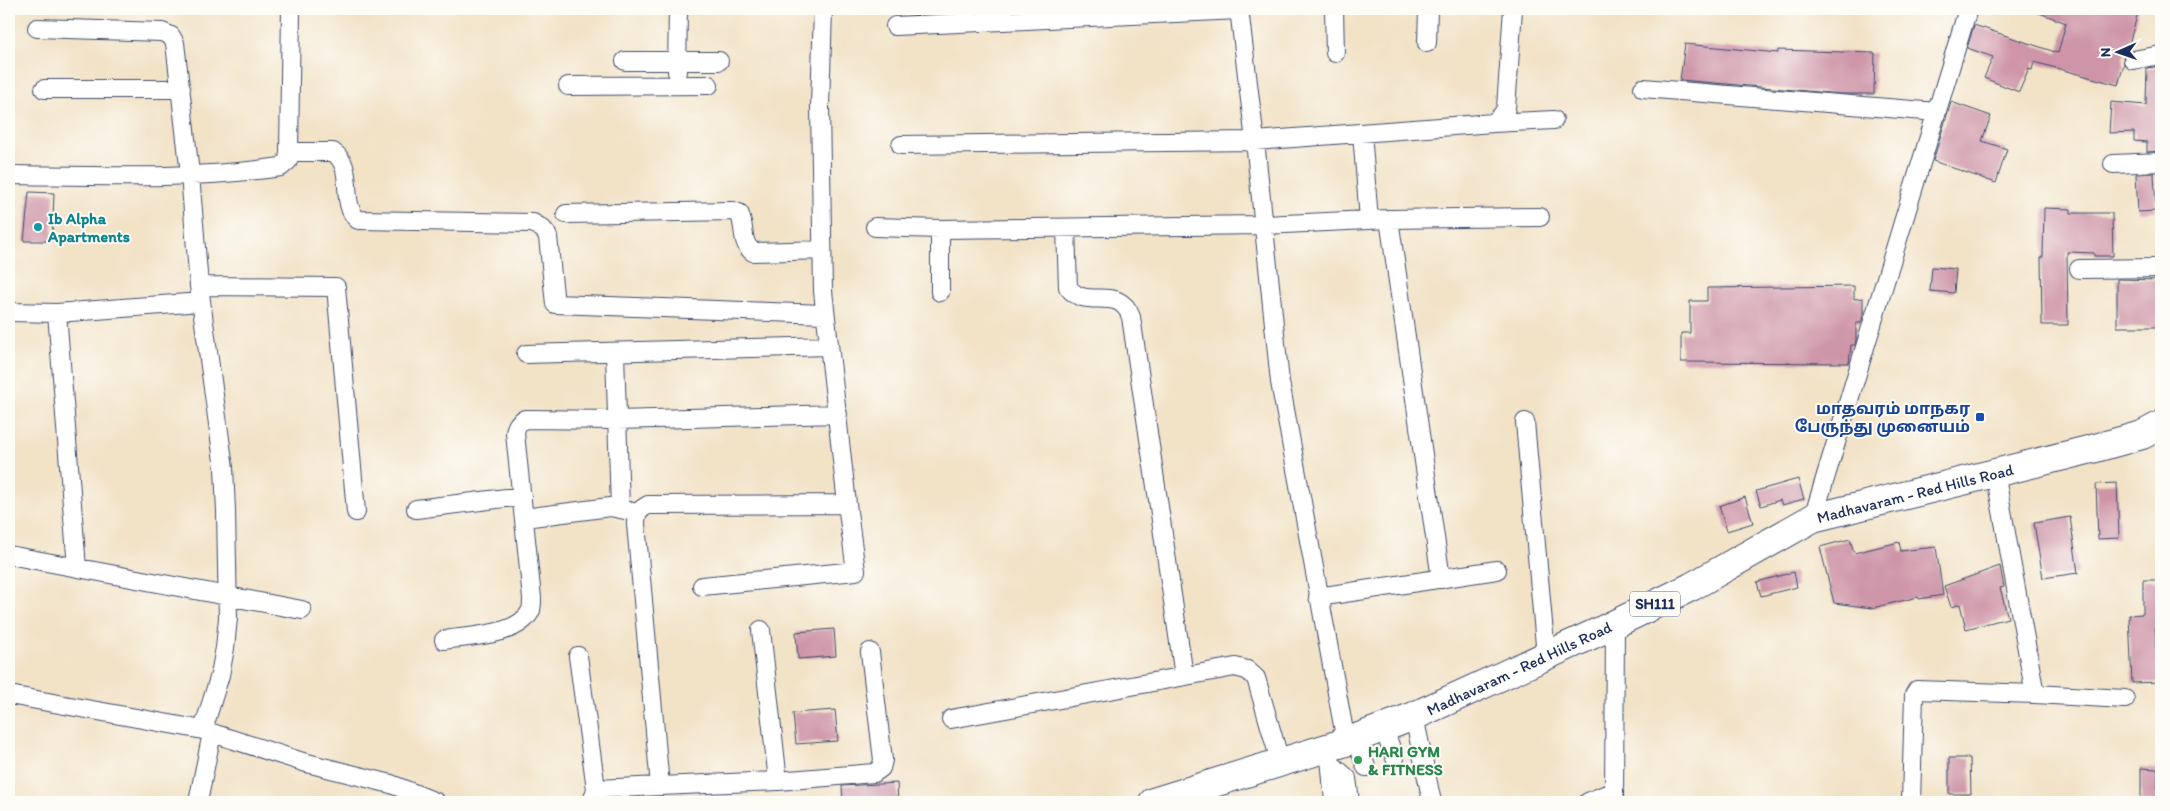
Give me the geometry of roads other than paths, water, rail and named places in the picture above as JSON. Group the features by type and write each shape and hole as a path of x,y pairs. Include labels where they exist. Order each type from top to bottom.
{"main road":[{"name":"Madhavaram - Red Hills Road","path":"1153,802 1280,761 1340,748 1615,624 1690,587 1812,518 2109,444 2142,434 2161,425"}],"street":[{"path":"9,175 190,174 281,167 288,161 289,152 291,9"},
{"path":"678,9 678,85"},
{"path":"702,586 856,571 823,291 820,106 823,9"},
{"path":"895,26 1239,9 1280,382 1318,597 1340,748 1350,802"},
{"path":"1334,9 1335,53"},
{"path":"1427,43 1428,9"},
{"path":"1493,123 1502,115 1506,108 1513,9"},
{"path":"1812,518 1968,9"},
{"path":"37,28 162,32 171,36 176,43 200,294 224,468 227,595 225,648 207,732 198,802"},
{"path":"2133,60 2161,55"},
{"path":"625,61 719,61"},
{"path":"568,86 710,85"},
{"path":"1643,88 1937,112"},
{"path":"44,89 181,89"},
{"path":"901,145 1255,141 1554,120"},
{"path":"1362,133 1369,220"},
{"path":"289,152 333,152 339,156 346,170 350,210 358,220 533,224 540,227 546,231 548,237 555,304 826,314"},
{"path":"2113,164 2161,162"},
{"path":"566,214 733,211 739,213 742,219 745,243 753,252 822,250"},
{"path":"875,227 940,229 1066,228 1262,225 1389,219 1540,217"},
{"path":"1389,219 1441,579"},
{"path":"1066,228 1068,287 1076,296 1082,298 1117,300 1128,309 1131,317 1184,676"},
{"path":"940,229 940,292"},
{"path":"2079,269 2161,268"},
{"path":"9,312 57,313 200,294 336,288 356,512"},
{"path":"57,313 77,568"},
{"path":"526,354 829,346"},
{"path":"615,353 617,420 660,786"},
{"path":"444,640 498,632 513,627 524,619 531,610 532,598 515,433 516,426 520,421 525,419 617,420 838,414"},
{"path":"1525,422 1546,656"},
{"path":"1995,472 2035,694"},
{"path":"416,509 522,496"},
{"path":"524,518 610,507 628,512 648,505 847,504"},
{"path":"9,555 302,610"},
{"path":"1318,597 1496,570"},
{"path":"1588,802 1614,797 1615,624"},
{"path":"761,630 778,781"},
{"path":"578,656 594,796 660,786 778,781 874,773 881,768 883,760 870,652"},
{"path":"951,719 1235,667 1247,670 1256,678 1280,761"},
{"path":"1911,802 1914,695 1917,690 2124,699"},
{"path":"9,695 207,732 303,762 391,784 436,802"},
{"path":"1414,716 1432,802"},
{"path":"1383,728 1395,758"},
{"path":"1340,748 1366,767"},
{"path":"1334,802 1340,748"}],"place":[{"name":"Ib Alpha Apartments","path":"38,227"},
{"name":"மாதவரம் மாநகர பேருந்து முனையம்","path":"1980,417"},
{"name":"HARI GYM & FITNESS","path":"1358,760"}]}
